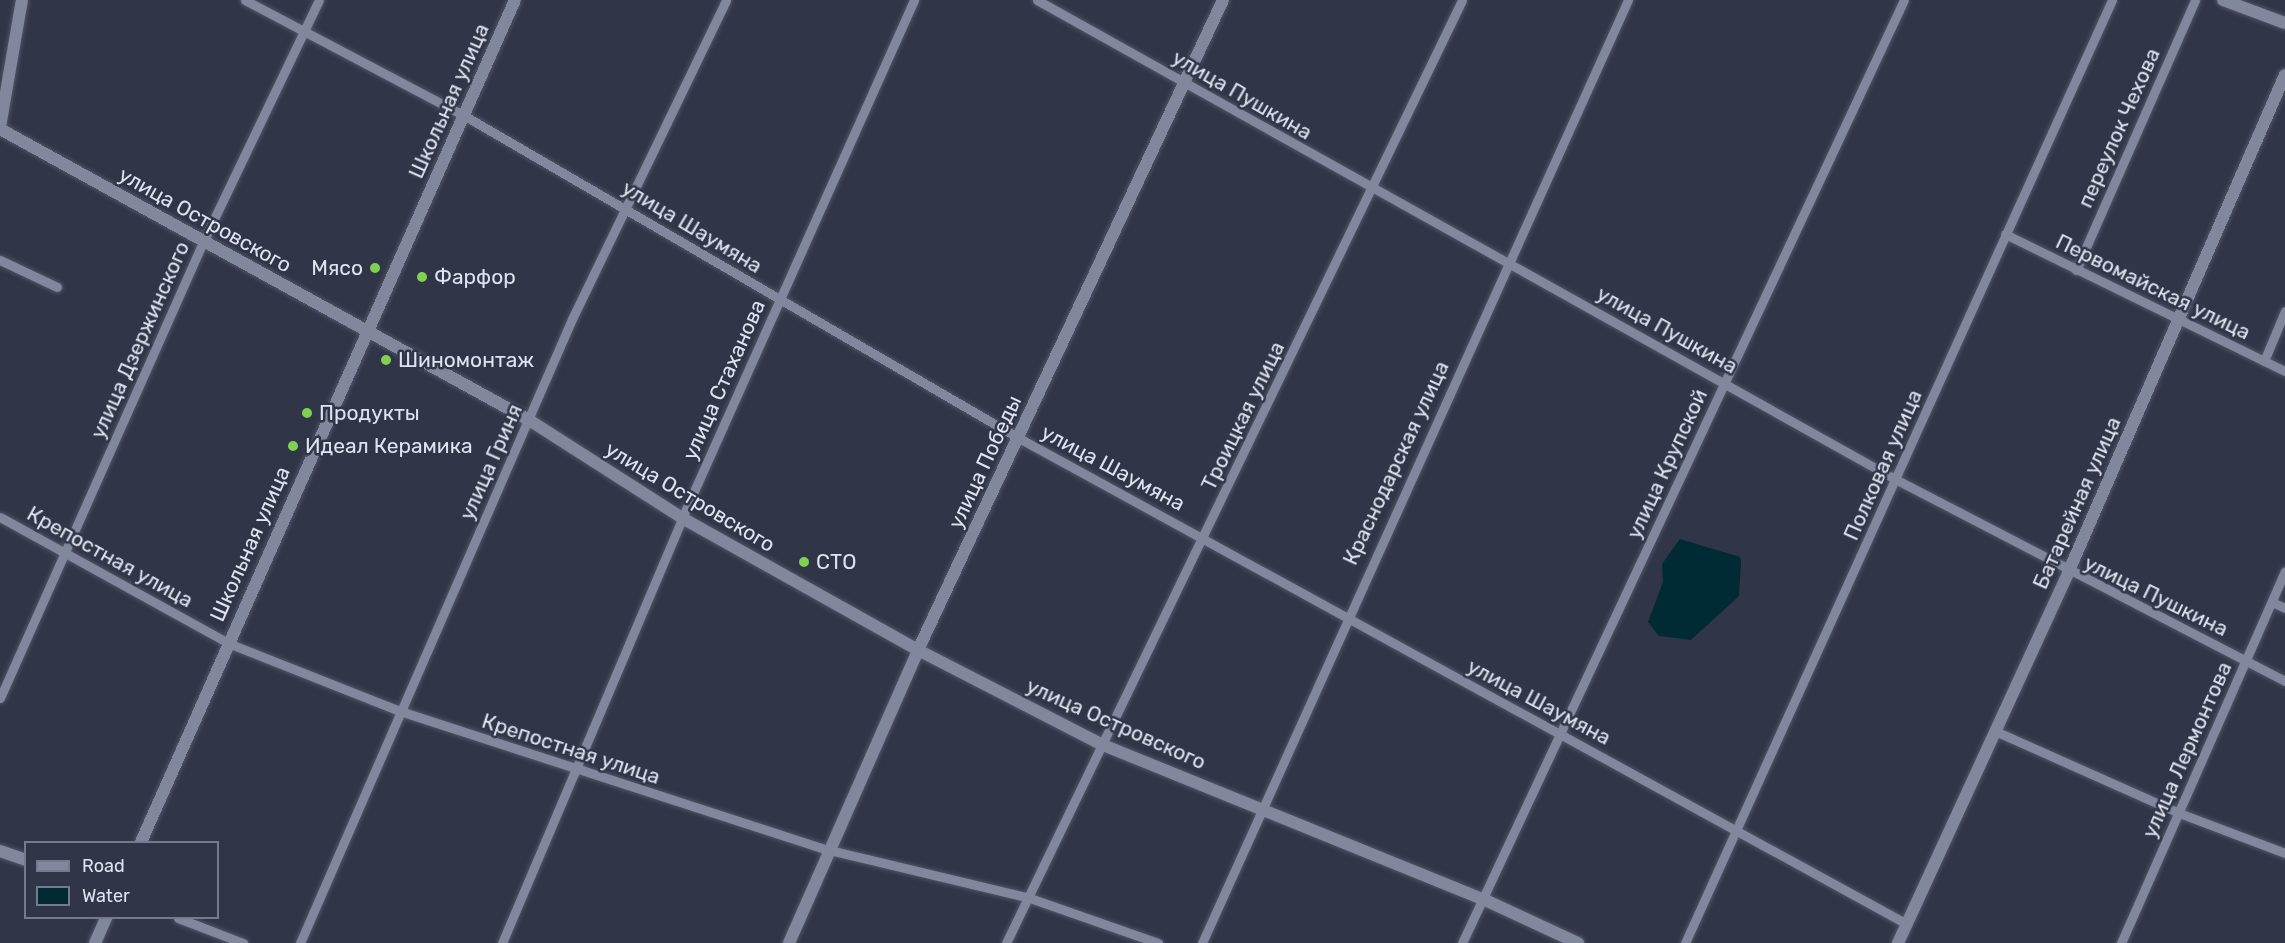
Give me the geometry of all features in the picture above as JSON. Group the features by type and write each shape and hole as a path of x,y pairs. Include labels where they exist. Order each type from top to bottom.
{"street":[{"path":"0,128 22,0"},
{"name":"улица Шаумяна","path":"245,0 465,116 1017,437 1907,924"},
{"name":"улица Дзержинского","path":"0,698 203,242 320,0"},
{"name":"Школьная улица","path":"142,841 366,331 465,116 515,0"},
{"name":"улица Гриня","path":"300,943 529,420 626,208 726,0"},
{"name":"улица Стаханова","path":"502,943 682,518 914,0"},
{"name":"улица Пушкина","path":"1037,0 1371,189 1725,382 1897,480 2068,573 2285,681"},
{"name":"улица Победы","path":"789,943 918,651 1223,0"},
{"name":"Троицкая улица","path":"1006,943 1204,538 1462,0"},
{"name":"Краснодарская улица","path":"1202,943 1345,617 1628,0"},
{"name":"улица Крупской","path":"1462,943 1904,0"},
{"name":"Полковая улица","path":"1685,943 1897,480 2112,0"},
{"name":"переулок Чехова","path":"2076,270 2195,0"},
{"path":"2223,0 2285,22"},
{"name":"Батарейная улица","path":"1898,943 2068,573 2285,75"},
{"name":"улица Островского","path":"0,128 529,420 682,518 918,651 1103,745 1483,899 1578,943"},
{"name":"Первомайская улица","path":"2006,234 2178,323 2285,370"},
{"path":"0,260 57,287"},
{"path":"2264,361 2285,311"},
{"name":"Крепостная улица","path":"0,517 228,643 400,711 576,771 829,850 1027,897 1158,943"},
{"name":"улица Лермонтова","path":"2121,943 2285,572"},
{"path":"2272,602 2285,608"},
{"path":"1995,731 2179,813 2285,853"},
{"path":"0,851 24,859"},
{"path":"95,943 106,919"},
{"path":"181,919 243,943"}],"water":[{"path":"1680,539 1740,557 1741,562 1739,596 1691,640 1659,636 1648,622 1663,582 1662,564"}],"place":[{"name":"Мясо","path":"375,268"},
{"name":"Фарфор","path":"422,277"},
{"name":"Шиномонтаж","path":"386,360"},
{"name":"Продукты","path":"307,413"},
{"name":"Идеал Керамика","path":"293,446"},
{"name":"СТО","path":"804,562"}]}
